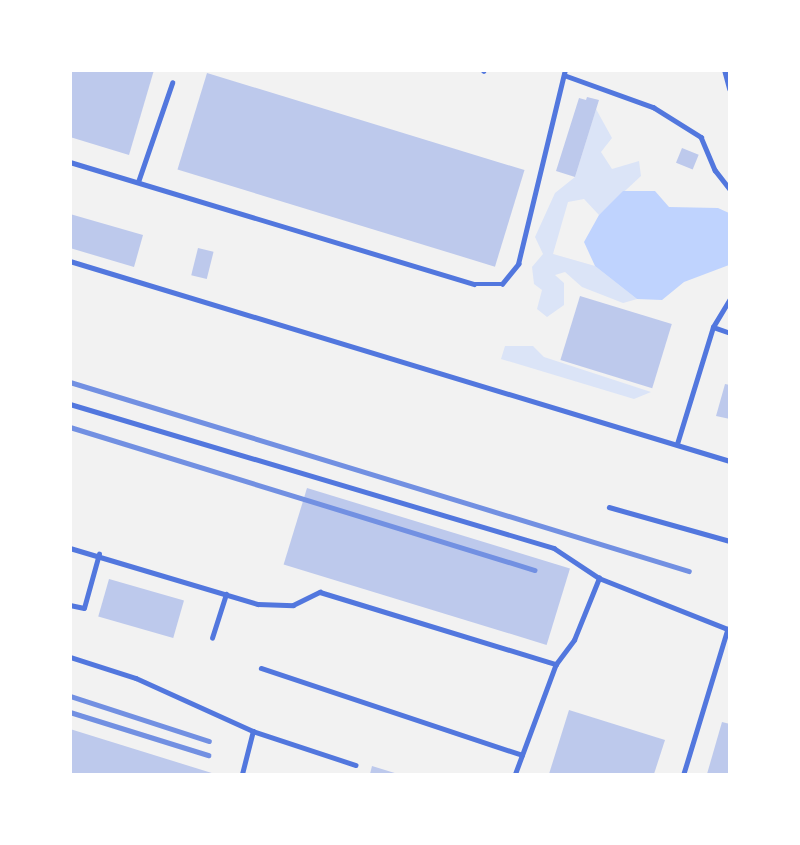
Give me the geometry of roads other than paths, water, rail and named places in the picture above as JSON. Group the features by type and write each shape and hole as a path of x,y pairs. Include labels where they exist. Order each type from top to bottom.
{"street":[{"path":"725,70 729,89"}],"lane":[{"path":"70,162 474,284 502,284 518,264 565,73 653,107 701,137 715,170 729,189"},
{"path":"138,182 172,83"},
{"path":"70,261 729,461"},
{"path":"677,444 713,327 729,299"},
{"path":"713,327 729,333"},
{"path":"70,404 554,548 599,578 728,629 684,774"},
{"path":"609,507 729,541"},
{"path":"70,548 99,554 258,604 293,605 320,592 556,664"},
{"path":"70,605 84,608 99,554"},
{"path":"515,774 556,664 574,640 599,578"},
{"path":"212,638 226,594"},
{"path":"70,657 136,678 253,731 356,765"},
{"path":"261,668 522,755"},
{"path":"242,774 253,731"}],"water":[{"path":"623,191 655,191 669,207 718,208 729,213 729,265 684,282 662,300 637,299 595,266 584,242 599,215"}],"railway":[{"path":"70,382 689,571"},
{"path":"70,427 535,570"},
{"path":"70,696 209,741"},
{"path":"70,712 208,755"}]}
